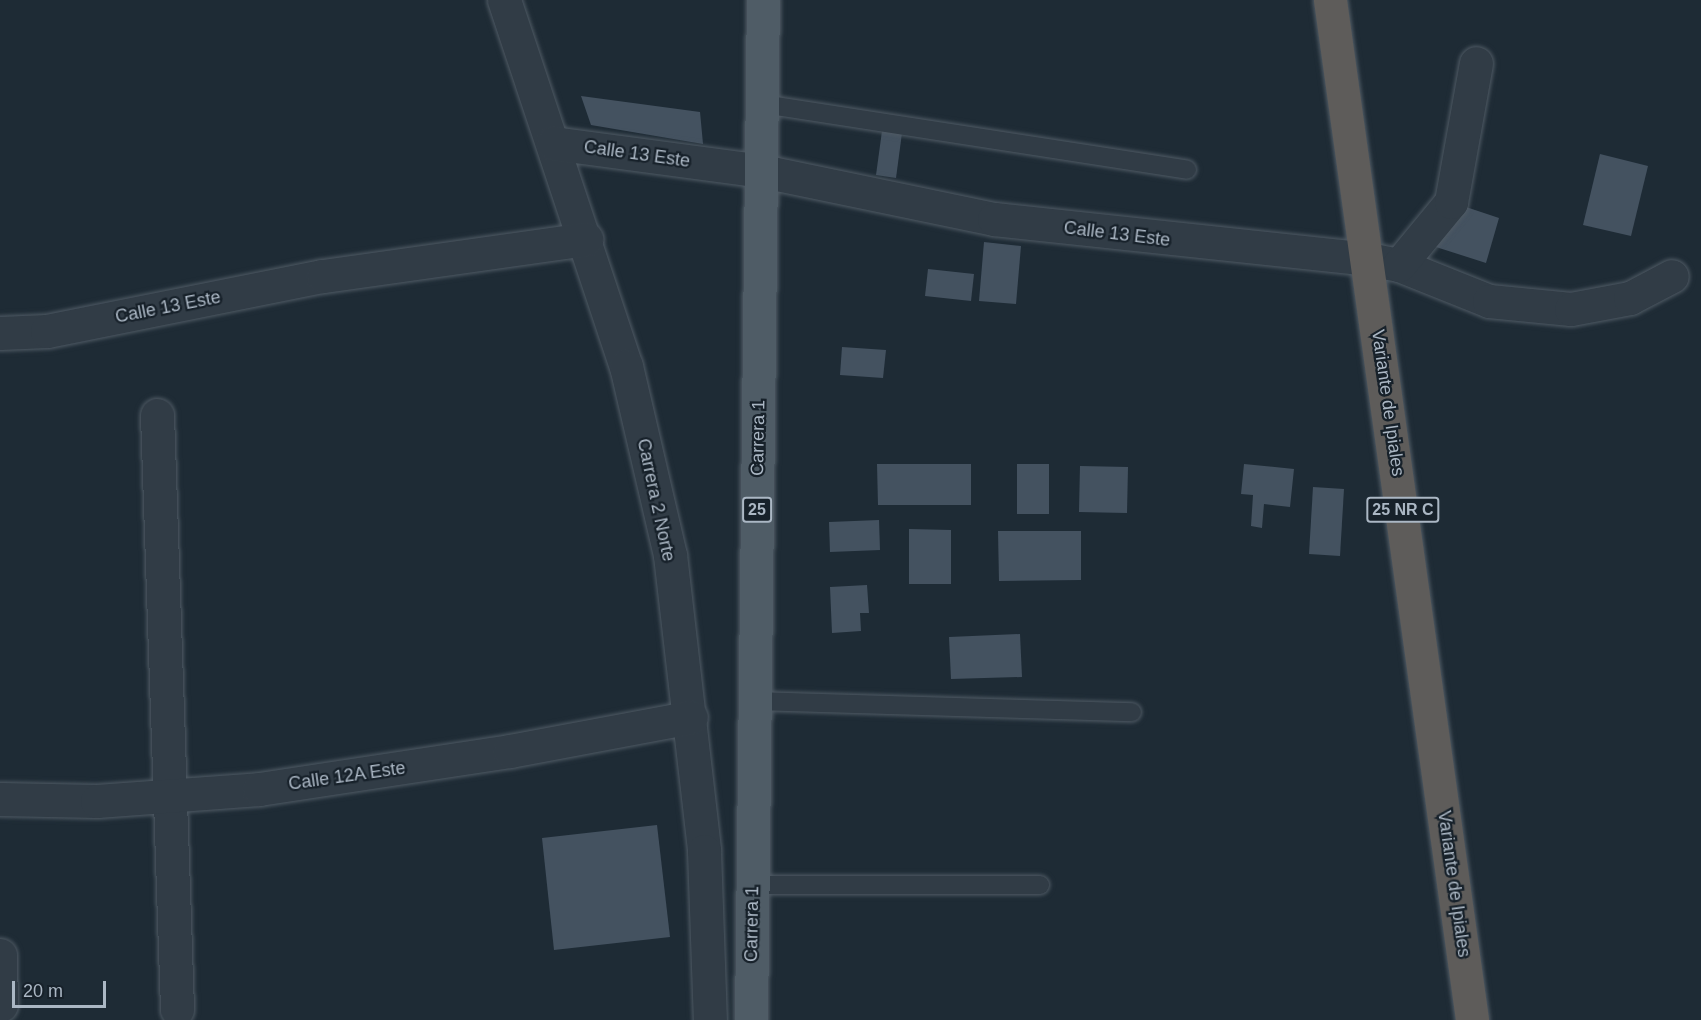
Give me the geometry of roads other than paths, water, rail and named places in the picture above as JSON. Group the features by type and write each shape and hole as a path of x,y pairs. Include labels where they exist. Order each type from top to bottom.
{"highway":[{"name":"Variante de Ipiales","path":"1330,0 1368,259 1472,1020"}],"main road":[{"name":"Carrera 1","path":"751,1020 763,0"}],"street":[{"name":"Carrera 2 Norte","path":"504,0 586,239 626,366 670,555 691,717 704,852 710,1020"},
{"path":"1400,266 1450,202 1476,63"},
{"name":"Calle 13 Este","path":"553,143 762,171 994,219 1239,248 1368,259 1400,266 1489,301 1571,309 1630,298 1672,276"},
{"name":"Calle 13 Este","path":"0,333 47,331 323,276 586,239"},
{"path":"157,415 177,1010"},
{"name":"Calle 12A Este","path":"0,799 97,801 259,789 352,776 691,717"},
{"path":"0,955 1,1005"}],"lane":[{"path":"763,104 1187,170"},
{"path":"755,700 1132,712"},
{"path":"753,885 1040,885"}]}
